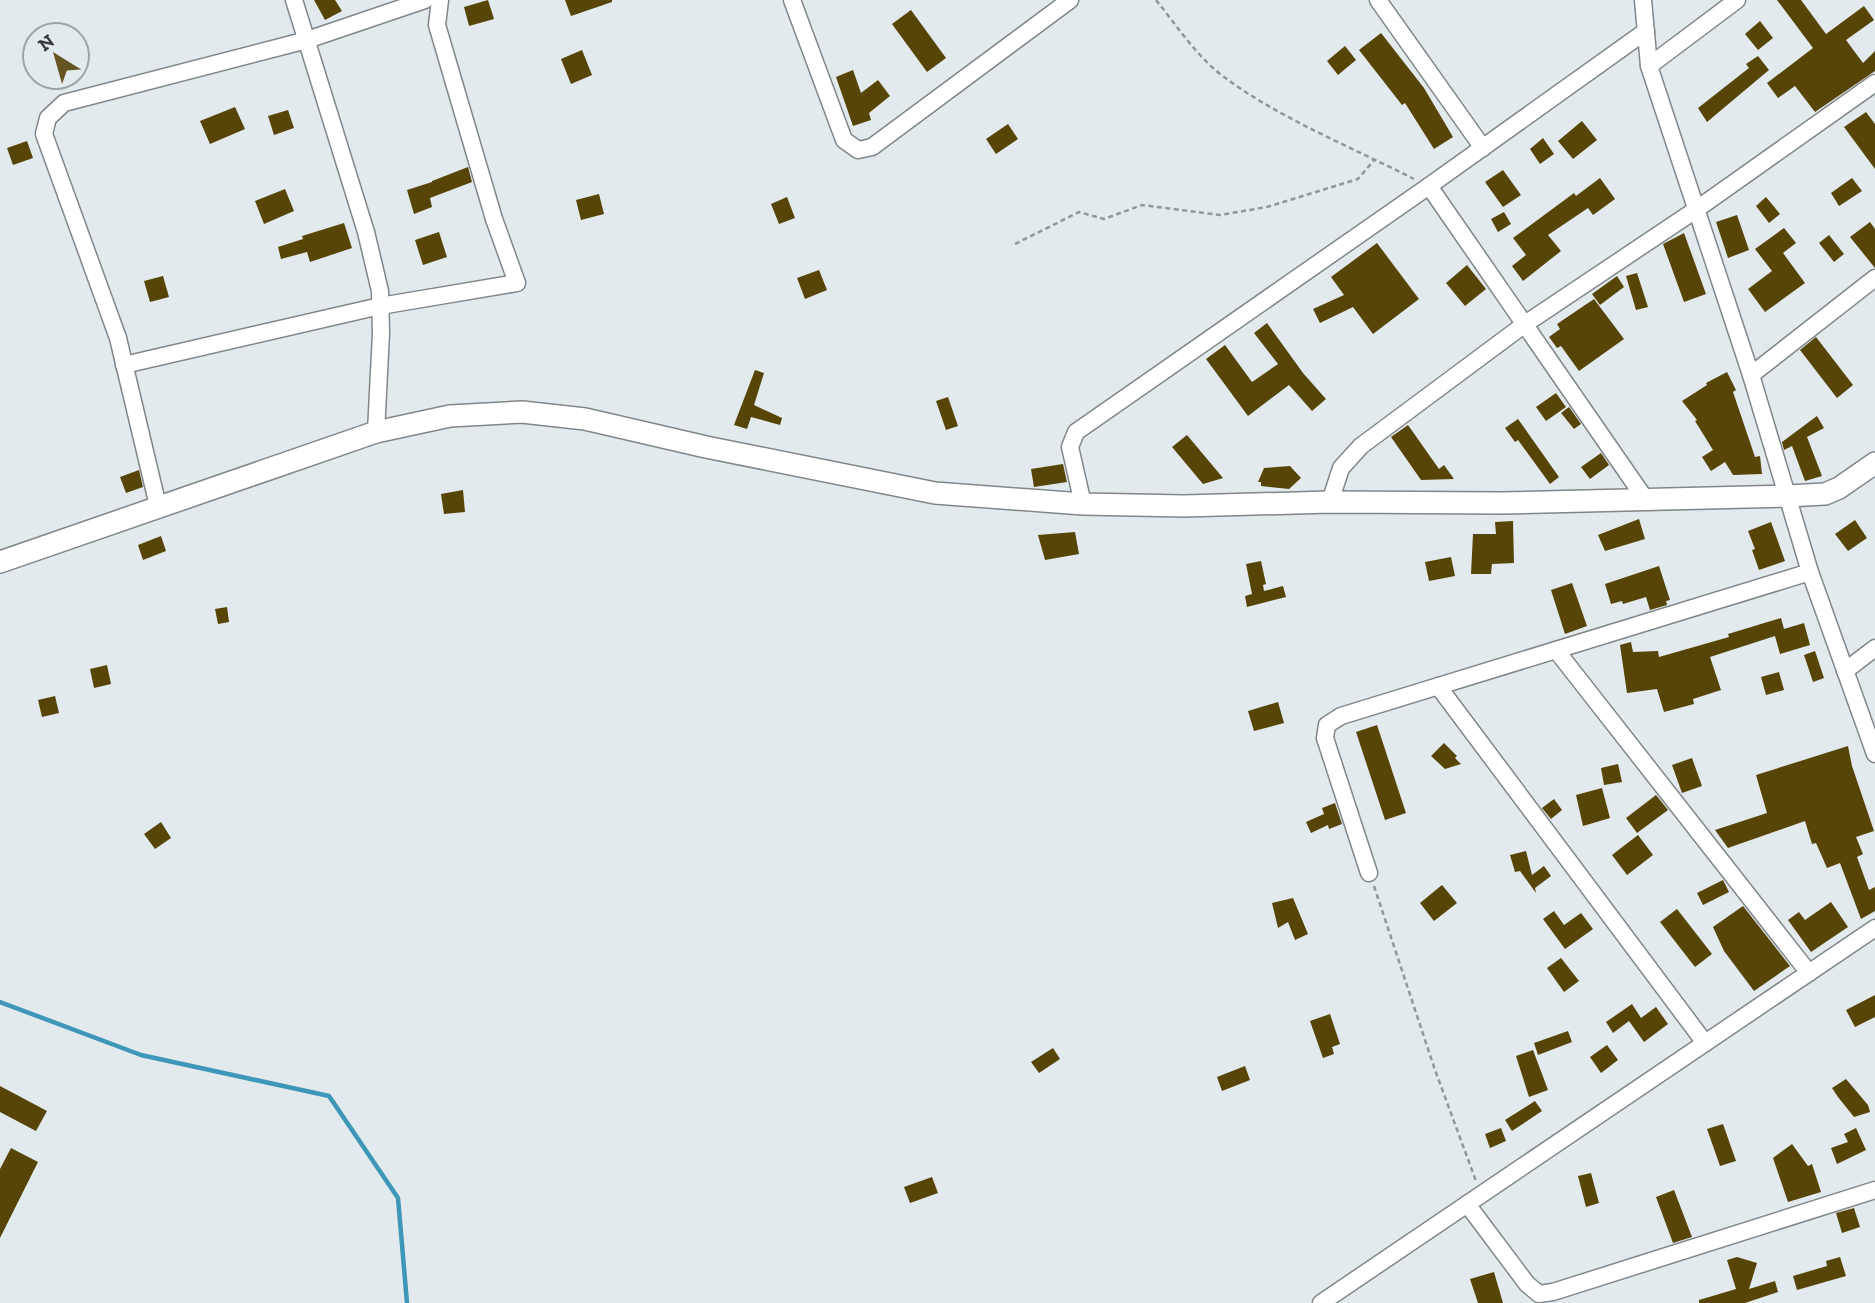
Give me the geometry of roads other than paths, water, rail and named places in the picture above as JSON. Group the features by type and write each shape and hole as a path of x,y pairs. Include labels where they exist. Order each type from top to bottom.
{"main road":[{"path":"0,562 376,432 450,416 522,412 585,419 706,447 935,493 1083,504 1184,506 1329,502 1501,503 1787,496 1825,494 1839,488 1875,463"}],"street":[{"path":"294,0 366,232 380,291 381,333 376,432"},
{"path":"159,506 118,338 44,134 48,118 64,103 307,40 425,0"},
{"path":"124,365 380,306 517,283 494,219 437,25 440,0"},
{"path":"792,0 844,140 858,150 872,147 1070,0"},
{"path":"1378,0 1483,148"},
{"path":"1643,0 1649,66 1751,375 1810,572 1845,671 1871,729 1875,754"},
{"path":"1649,66 1737,0"},
{"path":"1083,504 1070,447 1076,432 1646,31"},
{"path":"1329,502 1341,468 1355,451 1525,324 1696,209 1875,83"},
{"path":"1429,186 1646,500"},
{"path":"1751,375 1875,278"},
{"path":"1369,873 1325,738 1327,725 1341,716 1810,572"},
{"path":"1845,671 1875,648"},
{"path":"1556,650 1809,973"},
{"path":"1438,686 1705,1043"},
{"path":"1321,1303 1875,928"},
{"path":"1467,1204 1527,1284 1539,1294 1565,1289 1875,1190"}],"waterway":[{"path":"0,1002 141,1055 329,1096 398,1198 407,1303"}]}
